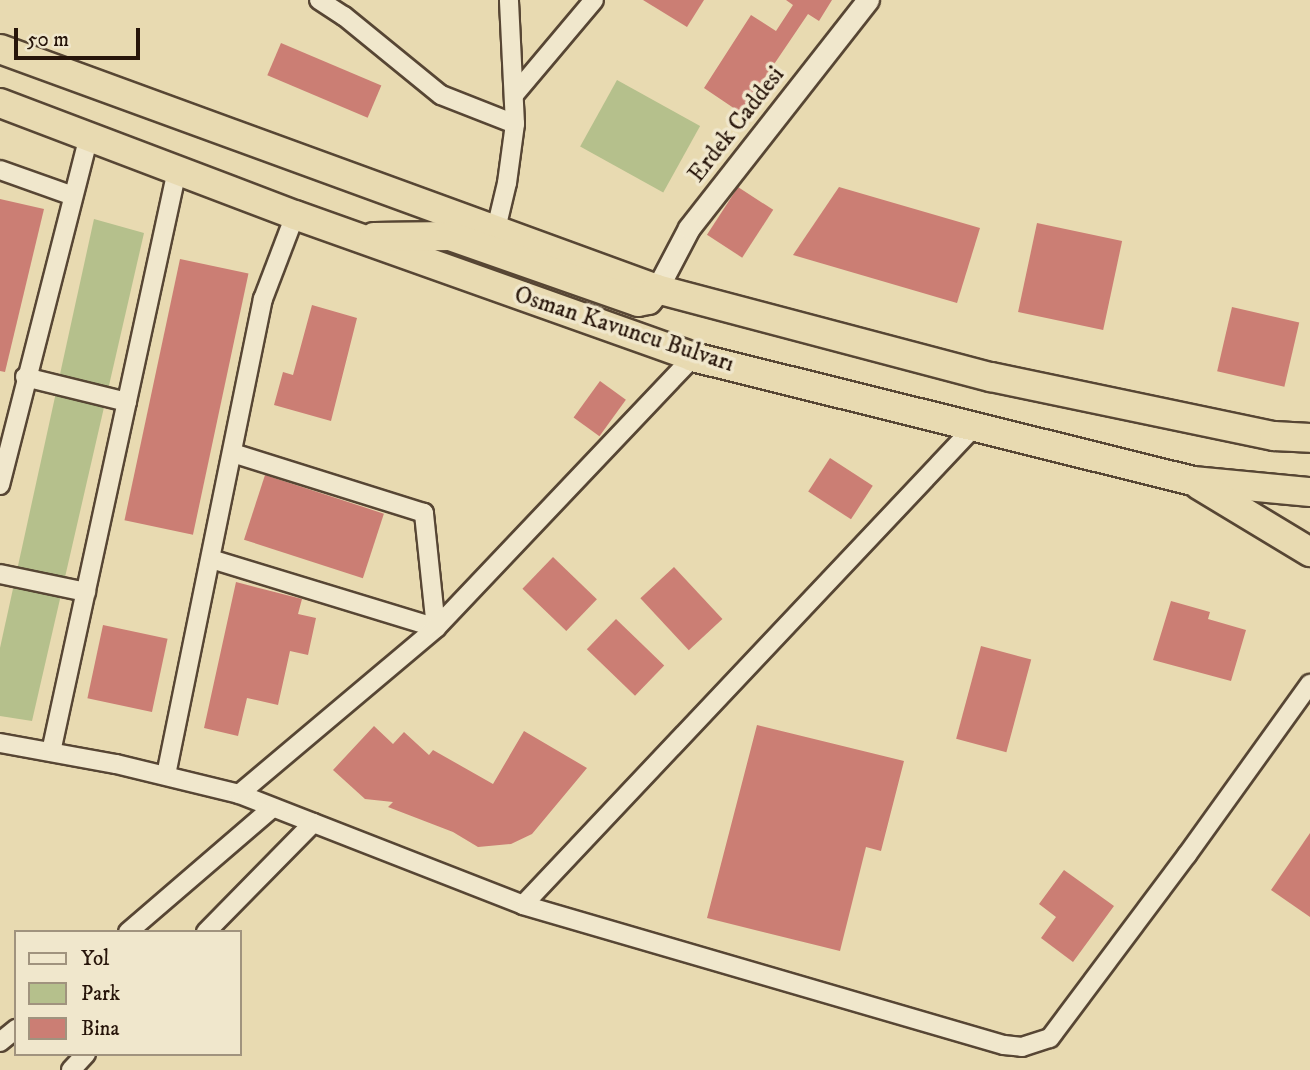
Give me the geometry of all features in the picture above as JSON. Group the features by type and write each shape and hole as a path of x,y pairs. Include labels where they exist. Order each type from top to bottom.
{"highway":[{"name":"Osman Kavuncu Bulvarı","path":"0,49 657,289 991,377 1274,436 1310,438"},
{"name":"Osman Kavuncu Bulvarı","path":"0,103 357,238 693,358 1193,481 1310,492"},
{"path":"357,238 450,236 638,302 648,300 657,289"},
{"path":"1193,481 1310,552"}],"street":[{"path":"319,0 344,16 441,95 515,124"},
{"path":"496,229 507,183 515,124 509,0"},
{"path":"513,94 594,0"},
{"name":"Erdek Caddesi","path":"657,289 689,228 869,0"},
{"path":"0,485 6,424 25,377 89,136"},
{"path":"0,170 73,195"},
{"path":"51,752 177,170"},
{"path":"166,775 263,299 295,215"},
{"path":"239,794 436,628 693,358"},
{"path":"25,377 127,401"},
{"path":"523,905 974,427"},
{"path":"232,453 424,513 436,628"},
{"path":"211,559 436,628"},
{"path":"0,575 86,592"},
{"path":"0,743 166,775 239,794 523,905 1004,1045 1031,1045 1050,1038 1310,684"},
{"path":"130,930 272,807"},
{"path":"208,930 313,823"},
{"path":"0,1042 14,1031"},
{"path":"71,1070 84,1056"}],"green space":[{"path":"617,80 700,126 663,193 580,146"},
{"path":"94,219 144,233 32,721 0,716 0,648"}],"building":[{"path":"643,0 704,0 687,27"},
{"path":"786,0 832,0 819,21 808,14 741,113 704,88 751,15 776,31 793,5"},
{"path":"281,43 381,86 368,118 267,75"},
{"path":"738,187 773,210 742,258 707,235"},
{"path":"839,187 980,228 957,303 793,255"},
{"path":"0,199 44,209 5,372 0,371"},
{"path":"1037,223 1122,241 1103,330 1018,312"},
{"path":"180,259 248,274 193,535 124,520"},
{"path":"312,305 357,318 331,421 274,405 283,372 293,375"},
{"path":"1232,307 1299,323 1284,387 1217,371"},
{"path":"600,381 626,400 599,436 574,417"},
{"path":"830,458 873,486 851,519 808,492"},
{"path":"265,475 384,514 363,578 244,540"},
{"path":"553,557 597,599 566,631 522,589"},
{"path":"674,567 722,619 689,650 640,598"},
{"path":"236,582 302,599 298,614 316,618 308,655 290,651 278,705 247,698 238,736 204,728"},
{"path":"1171,601 1210,612 1208,619 1246,630 1231,681 1153,660"},
{"path":"616,619 664,666 635,696 587,649"},
{"path":"103,625 168,639 152,712 87,698"},
{"path":"981,646 1031,659 1006,752 956,739"},
{"path":"757,725 904,761 881,851 866,847 840,951 707,918"},
{"path":"374,726 393,744 404,732 429,755 433,750 493,784 524,731 587,768 532,834 511,844 478,847 453,832 388,807 393,802 365,799 333,770"},
{"path":"1310,833 1310,917 1271,890"},
{"path":"1064,870 1114,906 1073,962 1041,938 1056,917 1039,904"}]}
